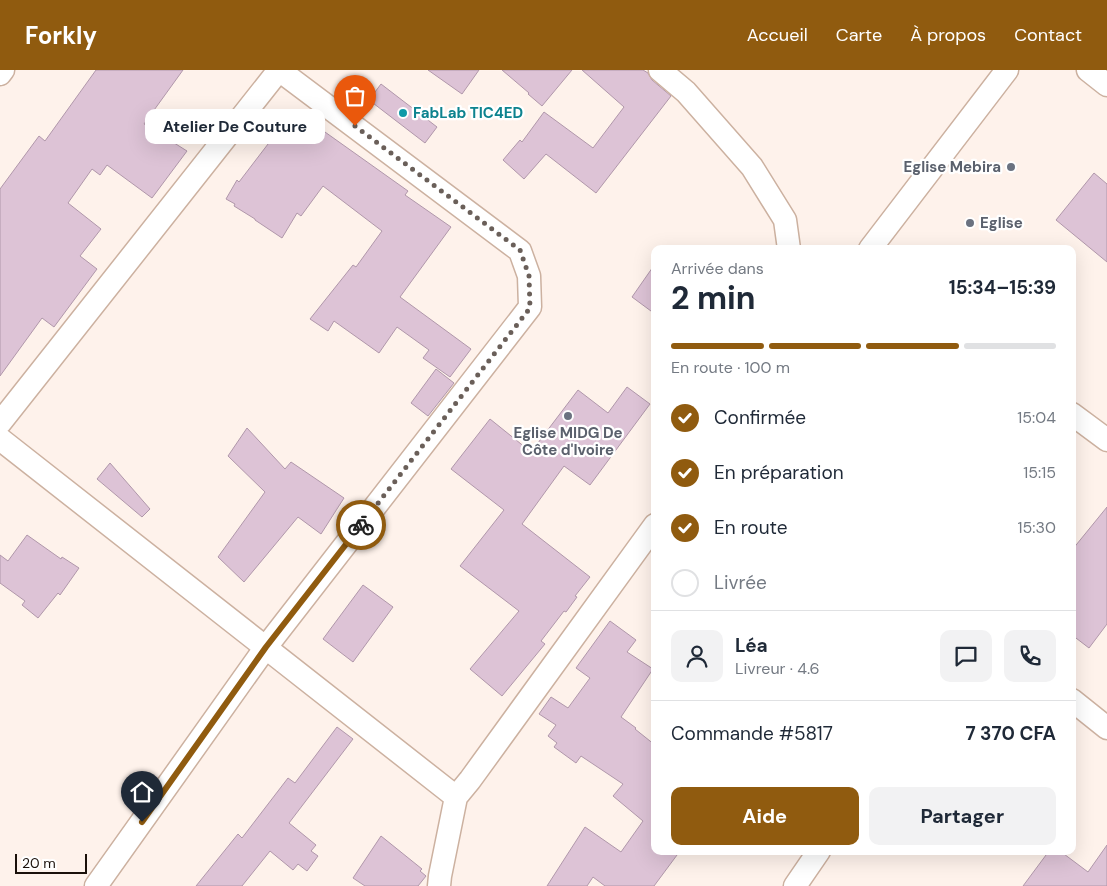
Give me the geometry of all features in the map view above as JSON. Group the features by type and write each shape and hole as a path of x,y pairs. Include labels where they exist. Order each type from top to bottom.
{"street":[{"path":"0,74 3,70"},
{"path":"0,422 279,70 520,250 529,276 530,308 266,647 96,886"},
{"path":"660,70 686,92 752,167 784,220 788,245"},
{"path":"873,245 1007,70"},
{"path":"1088,70 1107,85"},
{"path":"1076,417 1107,440"},
{"path":"0,439 456,797"},
{"path":"439,886 456,797 651,531"},
{"path":"1076,703 1107,728"},
{"path":"795,886 816,855"}],"building":[{"path":"96,70 183,70 144,124 187,151 152,198 107,165 100,175 92,169 68,203 101,229 80,256 97,269 54,327 42,318 0,376 0,189 39,136 45,141"},
{"path":"428,70 479,70 462,94"},
{"path":"502,70 572,70 542,106"},
{"path":"582,70 643,70 671,96 596,193 546,154 524,179 503,160 520,140 522,142 544,112 593,148 624,107"},
{"name":"FabLab TIC4ED","path":"381,84 437,127 425,143 369,100"},
{"path":"294,110 408,191 405,195 451,227 400,297 471,349 450,377 423,358 429,350 397,327 379,353 334,321 328,331 310,319 353,265 356,267 382,231 323,186 301,216 297,213 282,238 226,199 237,180 239,182"},
{"path":"1094,173 1107,184 1107,262 1056,220"},
{"path":"651,270 651,311 632,297"},
{"path":"436,369 454,383 428,416 411,403"},
{"path":"627,387 650,404 590,485 564,466 522,524 590,577 575,596 577,597 566,612 564,611 541,641 545,644 502,696 470,669 519,611 460,566 504,510 451,469 490,419 531,452 578,390 608,413"},
{"path":"247,428 285,469 291,462 344,498 321,534 298,517 244,582 218,557 265,492 228,456"},
{"path":"110,463 150,509 142,517 97,479"},
{"path":"1107,507 1107,624 1089,648 1076,638 1076,545"},
{"path":"27,535 61,559 62,557 79,568 60,595 58,593 38,618 22,605 25,601 0,583 0,555 8,561"},
{"path":"363,585 393,607 353,662 323,639"},
{"path":"610,621 636,640 627,652 651,668 651,672 621,717 651,742 651,855 677,855 654,886 605,886 593,877 587,886 547,886 585,827 621,852 643,821 613,796 623,784 581,756 576,763 554,747 557,743 548,736 556,725 539,714 551,697 568,708 590,678 576,668"},
{"path":"337,727 353,739 289,823 316,845 311,851 318,856 307,871 298,864 293,870 270,851 242,886 196,886 238,834 242,838 288,778 295,783"},
{"path":"381,836 422,869 420,871 426,876 418,886 365,886 353,878"},
{"path":"1107,845 1107,886 1023,886 1046,855 1065,855 1088,872"}],"way so far":[{"path":"355,126 520,250 529,276 530,308 361,525"}],"place":[{"name":"FabLab TIC4ED","path":"403,113"},
{"name":"Atelier De Couture","path":"355,126"},
{"name":"Eglise Mebira","path":"1011,167"},
{"name":"Eglise","path":"970,223"},
{"name":"Eglise MIDG De Côte d'Ivoire","path":"568,416"}],"route":[{"path":"142,822 266,647 361,525"}]}
